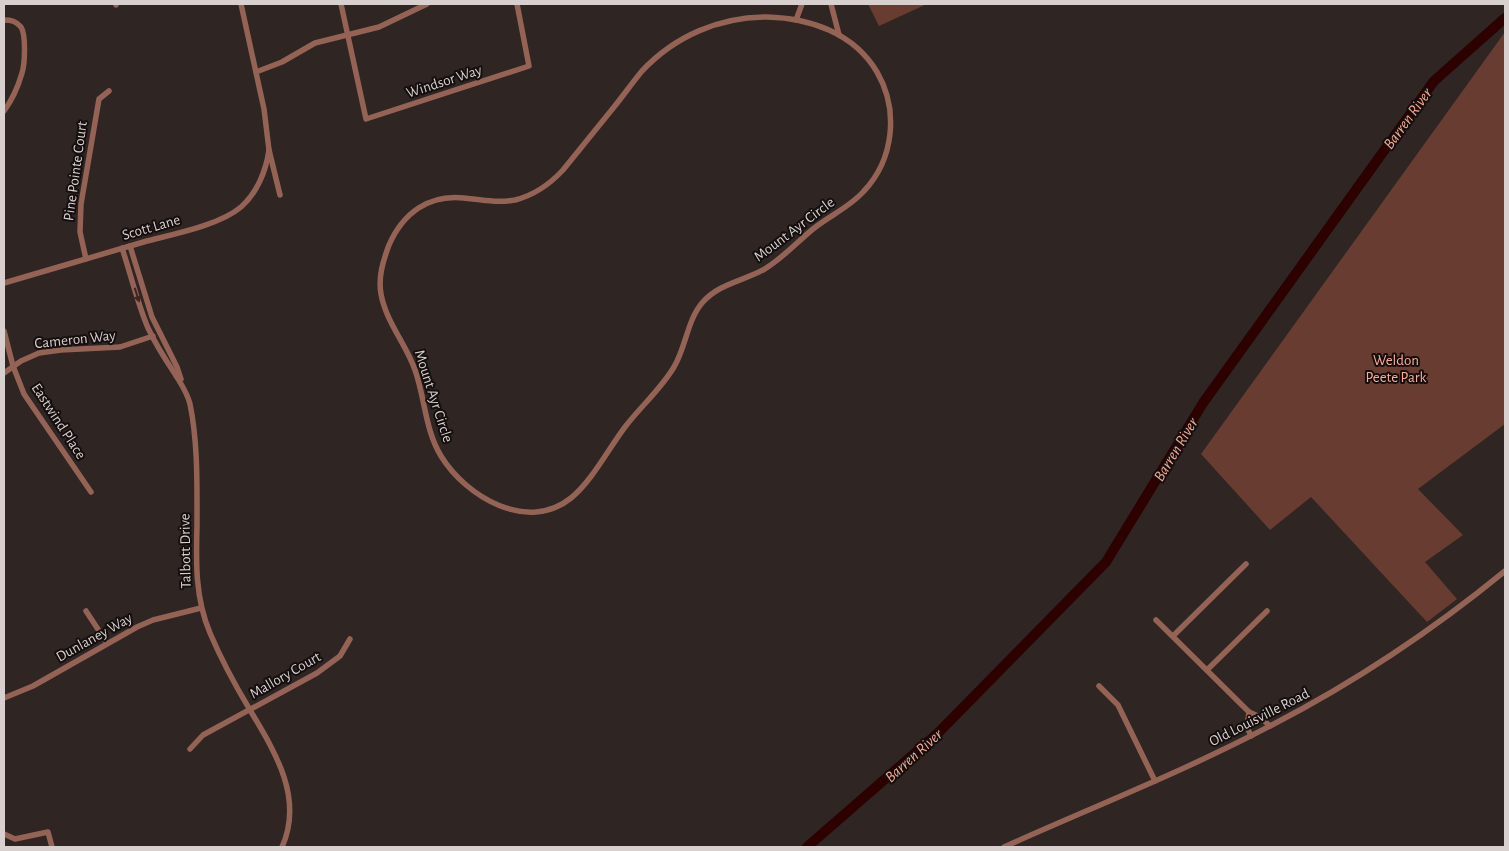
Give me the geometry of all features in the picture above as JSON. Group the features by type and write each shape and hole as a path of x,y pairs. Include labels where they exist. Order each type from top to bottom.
{"street":[{"name":"Scott Lane","path":"242,4 267,124 269,150 280,195"},
{"path":"341,4 348,35"},
{"path":"256,72 282,62 315,42 379,27 427,4"},
{"name":"Windsor Way","path":"348,35 366,119 529,66 517,4"},
{"path":"796,20 802,4"},
{"path":"831,4 839,35"},
{"name":"Mount Ayr Circle","path":"768,17 796,20 814,24 839,35 860,51 872,65 883,83 888,100 891,127 889,145 880,168 871,183 857,198 814,229 774,263 755,274 725,286 706,298 693,317 673,369 624,428 574,496 558,506 540,512 508,509 488,500 457,476 435,444 416,371 383,302 381,272 388,249 399,226 413,210 432,200 452,197 485,201 506,201 527,196 546,186 563,170 641,72 668,49 690,34 714,24 736,19 768,17"},
{"path":"4,20 14,20 22,28 24,43 23,70 10,102 4,111"},
{"name":"Pine Pointe Court","path":"86,259 80,232 81,204 99,99 109,90"},
{"name":"Scott Lane","path":"4,283 215,221 236,211 246,201 259,182 265,168 269,150"},
{"path":"130,246 152,317 183,386"},
{"name":"Talbott Drive","path":"122,248 152,336 183,386 190,402 195,445 197,492 196,568 201,608 218,651 274,753 288,789 290,821 282,847"},
{"name":"Eastwind Place","path":"4,332 21,388 91,492"},
{"name":"Cameron Way","path":"4,373 26,358 39,353 120,347 152,336"},
{"path":"1173,636 1246,564"},
{"name":"Old Louisville Road","path":"1004,847 1155,781 1251,736 1318,701 1377,665 1439,622 1505,571"},
{"name":"Dunlaney Way","path":"4,697 33,686 137,627 153,620 201,608"},
{"path":"86,611 107,643"},
{"path":"1207,670 1267,611"},
{"path":"1156,620 1249,712 1260,716 1270,726"},
{"name":"Mallory Court","path":"190,749 203,735 323,669 340,656 350,639"},
{"path":"1099,686 1118,705 1155,781"},
{"path":"1249,712 1248,727 1251,736"},
{"path":"4,834 15,839 48,832 52,847"}],"green space":[{"path":"868,4 927,4 879,26"},
{"name":"Weldon Peete Park","path":"1505,32 1505,424 1418,489 1463,535 1425,562 1457,599 1427,622 1311,497 1270,530 1201,454"}],"waterway":[{"name":"Barren River","path":"807,847 938,733 1106,562 1203,403 1434,81 1505,18"}]}
